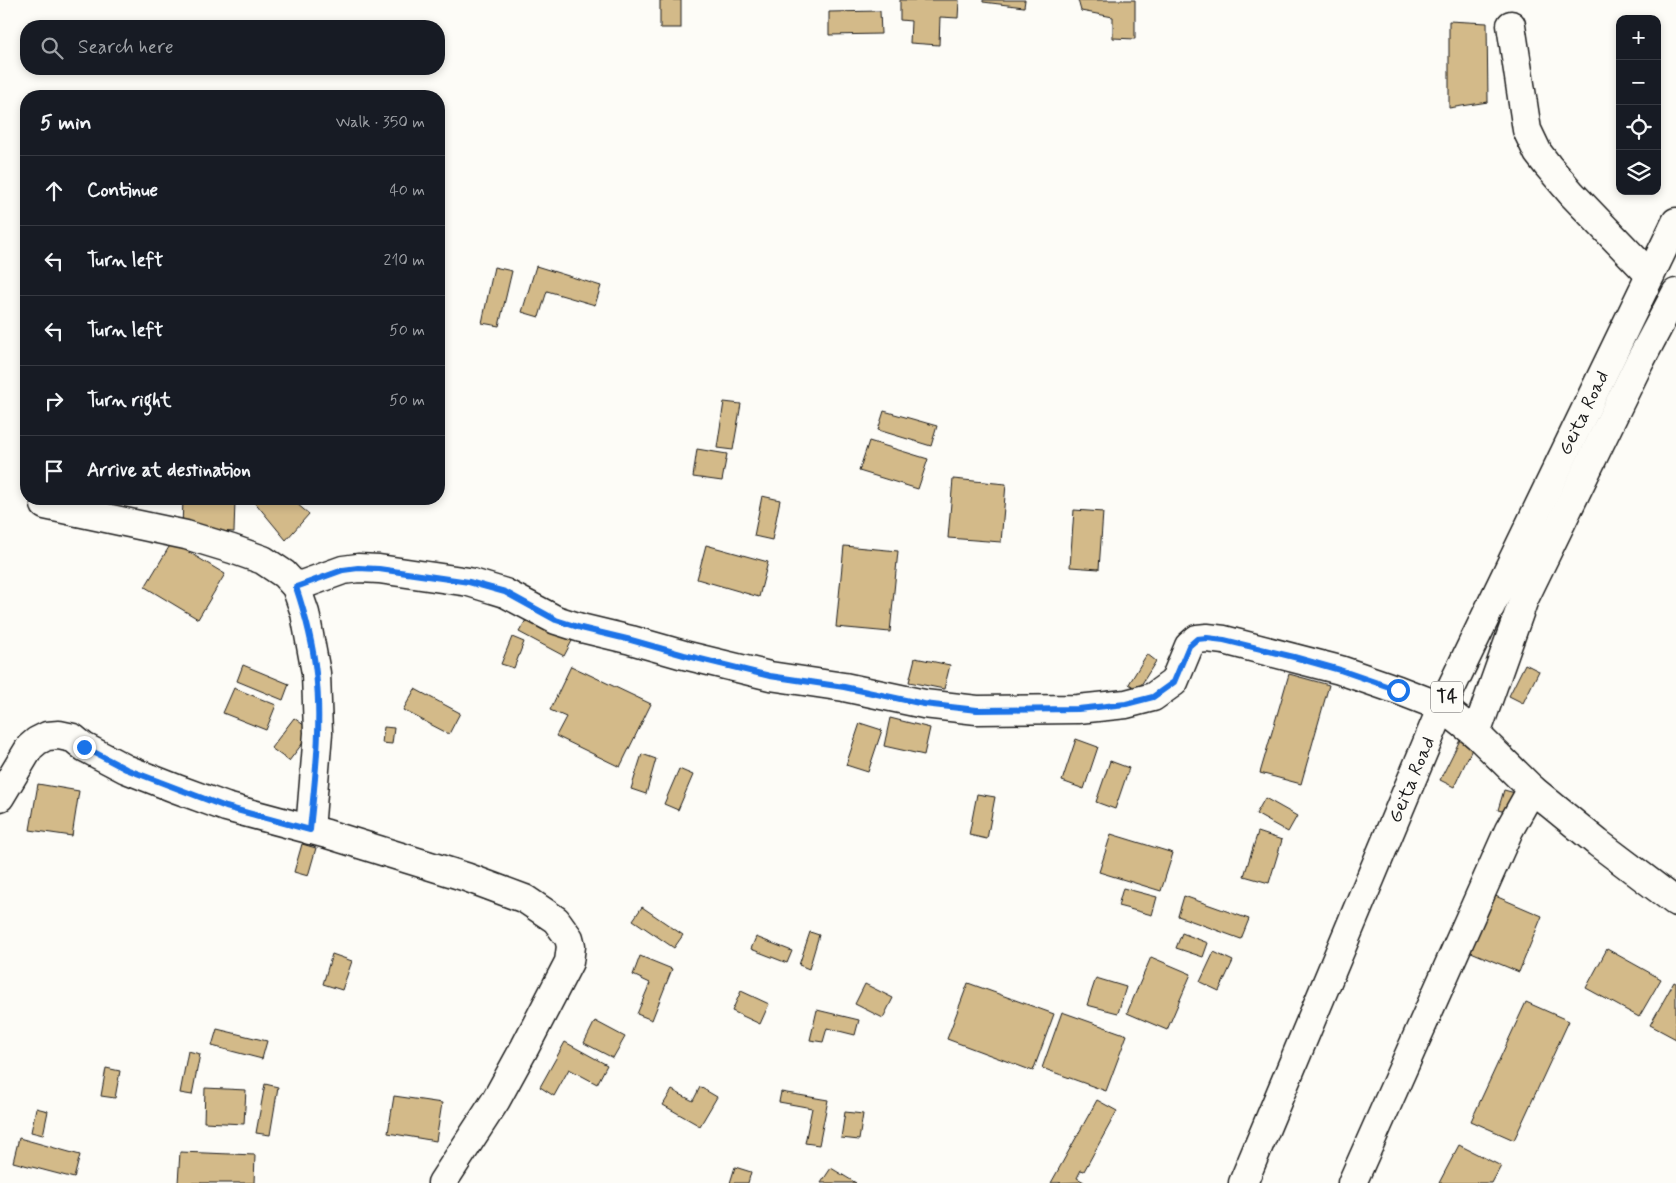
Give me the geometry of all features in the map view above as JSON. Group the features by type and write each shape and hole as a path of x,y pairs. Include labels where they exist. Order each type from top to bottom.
{"main road":[{"path":"1511,25 1528,130 1538,153 1572,194 1650,275"},
{"name":"Geita Road","path":"1242,1183 1442,707 1676,222"},
{"path":"1476,734 1524,599 1639,363 1676,293"},
{"path":"45,505 186,535 232,548 263,560 284,574 296,587 305,613 316,673 318,733 310,830"},
{"path":"296,587 343,570 358,568 379,569 469,582 505,592 556,620 684,655 770,676 844,687 924,704 977,710 1078,709 1126,704 1153,697 1174,682 1189,646 1197,639 1207,638 1233,642 1340,670 1442,707 1476,734 1532,789 1598,843 1676,902"},
{"path":"0,795 30,747 36,741 47,736 59,735 73,738 84,747 126,769 176,789 226,807 466,877 526,899 556,920 569,938 571,946 569,962 496,1100 442,1183"},
{"path":"1352,1183 1509,830 1532,789"}],"building":[{"path":"660,0 681,0 681,28 660,28"},
{"path":"900,0 959,0 958,18 940,17 939,45 910,43 911,21 900,20"},
{"path":"983,0 1025,0 1024,7 983,2"},
{"path":"1078,0 1135,0 1135,39 1113,38 1113,17 1081,11"},
{"path":"880,11 881,34 829,35 829,12"},
{"path":"1449,21 1487,23 1488,102 1449,108"},
{"path":"536,266 601,286 595,305 547,291 539,317 522,312"},
{"path":"494,267 512,271 499,326 482,323"},
{"path":"724,402 741,404 733,450 717,448"},
{"path":"884,411 937,426 931,446 878,430"},
{"path":"869,441 928,459 918,489 859,471"},
{"path":"697,449 727,454 722,481 693,477"},
{"path":"953,479 1006,484 1001,542 948,538"},
{"path":"762,496 780,500 772,540 754,536"},
{"path":"183,505 235,505 234,532 182,529"},
{"path":"257,505 298,505 309,514 286,540"},
{"path":"1074,510 1103,512 1099,569 1070,567"},
{"path":"172,542 225,574 198,619 145,587"},
{"path":"706,545 768,562 759,597 697,579"},
{"path":"844,546 898,551 890,632 836,627"},
{"path":"530,613 574,637 564,656 519,632"},
{"path":"512,637 524,642 514,668 501,664"},
{"path":"1147,654 1156,661 1138,690 1129,684"},
{"path":"915,658 950,665 944,689 909,682"},
{"path":"1525,664 1539,671 1523,703 1509,696"},
{"path":"243,665 289,684 283,700 237,681"},
{"path":"571,666 651,704 620,767 556,736 566,717 550,710"},
{"path":"1289,674 1329,685 1301,784 1260,773"},
{"path":"234,688 276,705 266,730 223,713"},
{"path":"415,689 460,713 449,734 403,710"},
{"path":"294,718 312,731 289,761 271,748"},
{"path":"890,718 930,728 924,755 884,746"},
{"path":"860,723 882,730 868,772 846,765"},
{"path":"384,727 394,728 392,744 382,743"},
{"path":"1076,739 1098,747 1084,789 1062,781"},
{"path":"1460,740 1473,747 1454,787 1440,780"},
{"path":"642,754 656,759 646,794 631,789"},
{"path":"1110,761 1129,768 1115,809 1096,802"},
{"path":"679,769 693,775 678,810 664,804"},
{"path":"38,784 79,791 72,836 30,830"},
{"path":"1504,790 1519,794 1514,814 1498,810"},
{"path":"977,794 995,797 987,839 969,835"},
{"path":"1265,798 1297,816 1288,832 1256,814"},
{"path":"1258,832 1282,840 1269,883 1244,876"},
{"path":"1111,834 1173,853 1161,891 1099,872"},
{"path":"302,844 316,848 308,876 294,872"},
{"path":"1123,888 1157,897 1152,915 1118,906"},
{"path":"1486,892 1542,916 1519,972 1464,949"},
{"path":"1184,896 1249,919 1241,939 1178,916"},
{"path":"642,907 683,935 674,948 633,920"},
{"path":"810,932 819,935 809,969 799,965"},
{"path":"1182,933 1208,943 1203,957 1176,948"},
{"path":"756,937 792,951 787,963 751,949"},
{"path":"1607,949 1661,979 1639,1017 1586,988"},
{"path":"1214,952 1233,961 1219,991 1200,982"},
{"path":"332,954 352,961 342,990 323,984"},
{"path":"640,956 672,969 652,1020 637,1014 650,983 633,975"},
{"path":"1151,957 1191,974 1167,1030 1127,1013"},
{"path":"1096,978 1126,987 1118,1013 1087,1005"},
{"path":"1674,982 1676,983 1676,1039 1650,1025"},
{"path":"968,983 1054,1014 1033,1071 947,1039"},
{"path":"865,984 893,998 883,1018 855,1004"},
{"path":"741,991 769,1004 760,1024 732,1011"},
{"path":"1526,1002 1569,1021 1514,1140 1471,1121"},
{"path":"817,1010 859,1020 855,1035 827,1028 823,1042 810,1040"},
{"path":"1062,1012 1127,1035 1106,1091 1042,1068"},
{"path":"595,1021 625,1037 613,1058 584,1043"},
{"path":"217,1029 267,1041 262,1059 212,1046"},
{"path":"565,1042 607,1065 597,1084 569,1069 554,1096 540,1087"},
{"path":"188,1051 200,1054 192,1095 180,1093"},
{"path":"106,1068 120,1071 115,1098 101,1096"},
{"path":"265,1084 278,1087 270,1135 256,1133"},
{"path":"700,1087 717,1097 700,1126 663,1105 672,1090 693,1101"},
{"path":"205,1088 246,1090 244,1124 204,1122"},
{"path":"781,1092 828,1100 819,1145 805,1143 812,1108 779,1102"},
{"path":"394,1096 442,1103 436,1141 388,1133"},
{"path":"1097,1100 1117,1111 1084,1171 1081,1170 1077,1178 1084,1182 1051,1183"},
{"path":"36,1108 48,1111 43,1135 31,1132"},
{"path":"845,1112 863,1114 859,1140 841,1138"},
{"path":"19,1138 80,1155 74,1178 13,1162"},
{"path":"1459,1145 1501,1166 1492,1183 1439,1183"},
{"path":"180,1152 255,1155 254,1183 178,1183"},
{"path":"735,1167 751,1172 748,1183 730,1183"},
{"path":"831,1168 856,1183 821,1183"}],"route":[{"path":"84,747 126,769 176,789 226,807 310,830 318,733 316,673 305,613 296,587 323,576 358,568 379,569 469,582 505,592 531,608 556,620 581,628 770,676 844,687 924,704 977,710 1078,709 1126,704 1153,697 1174,682 1189,646 1197,639 1207,638 1224,640 1294,657 1340,670 1398,690"}]}
